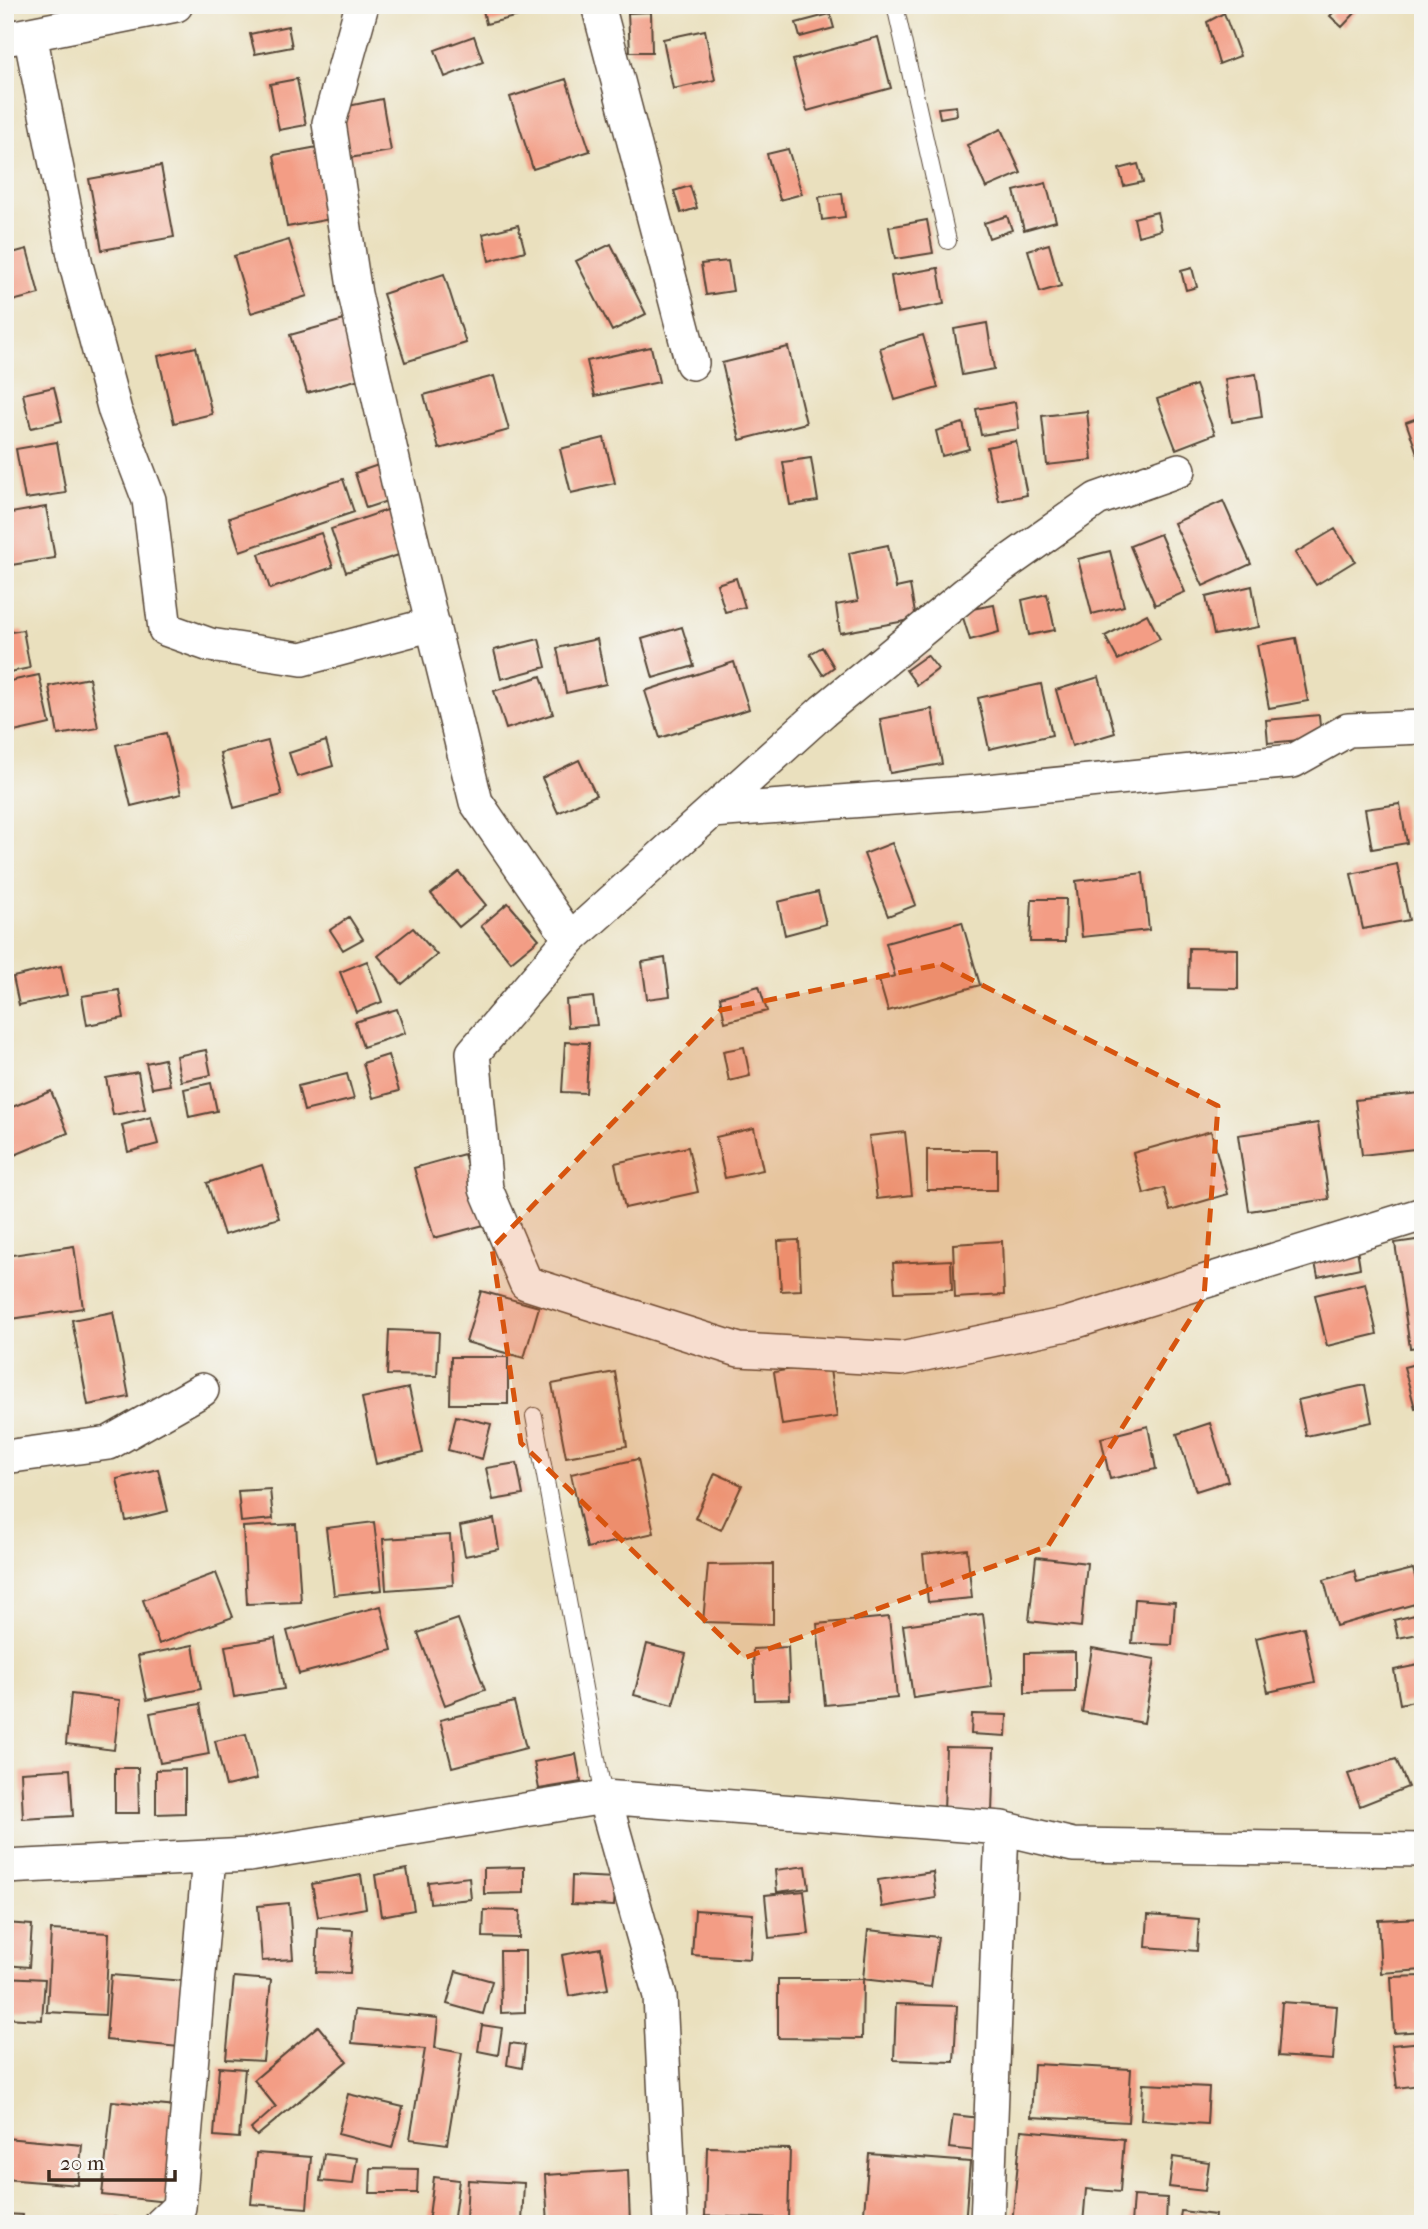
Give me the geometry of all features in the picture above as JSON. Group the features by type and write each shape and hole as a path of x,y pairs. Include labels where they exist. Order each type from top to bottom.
{"street":[{"path":"176,5 18,36 115,411 149,500 165,629 210,645 302,659 433,624"},
{"path":"362,5 329,123 355,294 477,802 570,939"},
{"path":"598,5 692,363"},
{"path":"1179,470 1097,499 979,582 823,711 570,939 473,1053 486,1189 526,1283 739,1350 901,1359 1068,1324 1423,1214"},
{"path":"712,811 977,792 1293,761 1348,730 1423,727"},
{"path":"5,1457 109,1443 202,1390"},
{"path":"604,1797 660,1996 671,2224"},
{"path":"5,1867 249,1855 604,1797 1002,1828 1073,1845 1423,1850"},
{"path":"987,2224 1002,1828"},
{"path":"161,2224 179,2207 209,1857"}],"lane":[{"path":"895,5 948,242"},
{"path":"534,1416 604,1797"}],"highlighted area":[{"path":"941,964 1218,1106 1204,1297 1048,1546 744,1658 521,1443 492,1248 721,1010"}],"building":[{"path":"482,5 534,5 535,12 486,24"},
{"path":"1340,5 1351,5 1357,11 1342,27 1330,16"},
{"path":"651,12 652,52 630,52 628,13"},
{"path":"1224,13 1240,56 1219,64 1207,22"},
{"path":"830,14 834,28 800,37 796,23"},
{"path":"288,26 292,47 255,54 250,34"},
{"path":"705,30 715,80 673,89 663,39"},
{"path":"474,36 483,62 445,77 435,50"},
{"path":"878,37 891,88 807,111 793,60"},
{"path":"297,79 306,125 279,130 270,84"},
{"path":"566,79 590,151 533,169 510,97"},
{"path":"382,99 391,151 349,158 339,108"},
{"path":"956,106 957,115 940,118 938,108"},
{"path":"1001,129 1021,173 986,188 967,145"},
{"path":"323,146 336,218 287,227 274,155"},
{"path":"788,149 802,194 780,200 767,154"},
{"path":"1138,164 1143,182 1124,186 1119,169"},
{"path":"161,166 174,237 102,250 89,179"},
{"path":"1046,183 1056,221 1024,230 1014,191"},
{"path":"690,186 697,208 681,213 674,191"},
{"path":"842,193 845,217 822,220 819,197"},
{"path":"1157,212 1161,230 1138,236 1134,218"},
{"path":"1007,216 1012,230 989,238 984,223"},
{"path":"927,220 933,253 895,259 889,227"},
{"path":"518,225 525,251 489,261 483,234"},
{"path":"289,240 307,296 251,313 234,256"},
{"path":"611,244 646,314 612,331 576,261"},
{"path":"1049,244 1061,286 1040,292 1028,250"},
{"path":"27,249 39,294 5,303 5,255"},
{"path":"728,261 733,291 706,295 701,264"},
{"path":"938,268 944,304 897,313 891,276"},
{"path":"1192,268 1197,287 1186,290 1181,271"},
{"path":"444,274 466,343 405,362 383,294"},
{"path":"344,320 360,379 307,393 290,335"},
{"path":"987,323 994,369 962,375 954,329"},
{"path":"923,335 938,388 895,400 880,348"},
{"path":"196,347 212,414 174,423 158,356"},
{"path":"651,347 659,382 595,396 587,361"},
{"path":"788,347 806,423 740,440 722,363"},
{"path":"1256,374 1262,417 1232,422 1225,379"},
{"path":"494,376 509,430 439,449 424,395"},
{"path":"1196,385 1215,434 1176,449 1157,399"},
{"path":"54,387 62,421 31,428 23,394"},
{"path":"1015,402 1019,429 981,435 976,409"},
{"path":"1087,411 1092,460 1047,465 1042,416"},
{"path":"1423,416 1423,467 1422,467 1406,422"},
{"path":"963,423 969,449 942,456 936,431"},
{"path":"604,438 615,483 571,493 560,449"},
{"path":"1016,441 1027,495 999,501 987,447"},
{"path":"57,442 66,493 25,499 16,449"},
{"path":"811,458 818,501 790,505 783,462"},
{"path":"384,463 396,498 366,508 355,473"},
{"path":"343,479 354,512 240,551 229,518"},
{"path":"1223,501 1251,564 1203,586 1174,523"},
{"path":"46,507 55,558 5,566 5,514"},
{"path":"396,507 411,551 346,572 331,529"},
{"path":"1335,529 1355,561 1316,585 1295,553"},
{"path":"321,533 333,567 270,589 259,554"},
{"path":"1160,534 1185,592 1155,605 1130,546"},
{"path":"888,545 896,588 910,585 916,619 840,633 836,605 858,601 849,553"},
{"path":"1110,551 1124,606 1092,614 1078,559"},
{"path":"736,578 745,607 725,612 717,584"},
{"path":"1252,586 1259,627 1214,635 1206,597"},
{"path":"1047,594 1055,630 1029,635 1022,600"},
{"path":"994,605 999,632 970,640 961,611"},
{"path":"1147,614 1160,639 1118,660 1105,636"},
{"path":"682,627 694,666 653,678 642,639"},
{"path":"23,630 30,668 5,673 5,633"},
{"path":"1296,638 1308,701 1269,708 1257,645"},
{"path":"539,639 546,667 501,679 494,650"},
{"path":"597,639 606,684 566,693 557,648"},
{"path":"822,647 834,667 823,675 810,654"},
{"path":"927,655 938,669 917,685 906,670"},
{"path":"734,662 749,709 660,738 645,691"},
{"path":"39,675 50,724 5,734 5,682"},
{"path":"541,676 553,714 506,729 494,691"},
{"path":"1099,677 1115,733 1072,746 1056,690"},
{"path":"89,678 98,728 58,735 49,686"},
{"path":"1041,684 1052,735 989,749 978,698"},
{"path":"932,709 942,764 890,773 880,719"},
{"path":"1319,715 1321,738 1268,743 1266,720"},
{"path":"166,733 181,794 131,806 116,745"},
{"path":"268,741 282,795 234,808 220,753"},
{"path":"326,741 333,766 297,777 289,753"},
{"path":"579,760 596,795 558,813 542,778"},
{"path":"1400,804 1407,843 1372,849 1365,809"},
{"path":"892,843 916,905 888,916 864,854"},
{"path":"1397,864 1409,920 1363,929 1351,874"},
{"path":"459,872 486,905 459,927 431,894"},
{"path":"1143,873 1149,930 1082,937 1076,881"},
{"path":"818,892 826,924 785,935 778,902"},
{"path":"1032,899 1066,899 1065,942 1030,942"},
{"path":"508,903 539,939 511,962 481,926"},
{"path":"349,917 363,939 343,950 330,930"},
{"path":"962,922 980,985 888,1011 879,980 895,976 886,943"},
{"path":"413,928 437,955 402,984 378,956"},
{"path":"1189,948 1238,949 1238,989 1188,988"},
{"path":"665,958 670,996 647,999 642,962"},
{"path":"367,961 382,1002 356,1012 340,972"},
{"path":"61,966 67,995 19,1005 13,977"},
{"path":"759,986 767,1011 725,1022 720,997"},
{"path":"119,990 124,1018 87,1025 82,996"},
{"path":"593,997 597,1025 568,1027 566,1000"},
{"path":"397,1009 405,1033 363,1047 355,1022"},
{"path":"565,1042 589,1043 586,1093 562,1092"},
{"path":"744,1047 750,1076 729,1081 723,1051"},
{"path":"206,1050 211,1075 181,1081 176,1056"},
{"path":"388,1055 399,1091 373,1098 363,1063"},
{"path":"164,1059 170,1085 152,1088 146,1063"},
{"path":"138,1072 145,1109 113,1115 106,1078"},
{"path":"347,1074 354,1099 304,1111 298,1086"},
{"path":"211,1083 217,1111 189,1117 184,1089"},
{"path":"51,1091 68,1133 5,1159 5,1110"},
{"path":"1420,1093 1423,1148 1362,1155 1355,1100"},
{"path":"151,1117 158,1144 128,1152 122,1125"},
{"path":"1318,1123 1329,1199 1249,1211 1238,1135"},
{"path":"754,1128 763,1170 725,1178 716,1137"},
{"path":"1211,1131 1228,1194 1170,1211 1164,1188 1144,1194 1133,1153"},
{"path":"905,1132 912,1195 877,1199 869,1136"},
{"path":"688,1147 698,1192 625,1208 615,1163"},
{"path":"927,1150 997,1150 997,1190 927,1190"},
{"path":"464,1154 484,1225 434,1238 414,1168"},
{"path":"262,1165 279,1218 224,1235 207,1183"},
{"path":"1423,1239 1423,1346 1410,1348 1395,1243"},
{"path":"799,1240 801,1290 781,1291 778,1241"},
{"path":"1002,1241 1004,1295 955,1298 953,1244"},
{"path":"74,1246 83,1308 5,1320 5,1256"},
{"path":"1357,1249 1360,1268 1318,1277 1314,1258"},
{"path":"951,1260 952,1290 895,1292 893,1263"},
{"path":"1365,1283 1377,1334 1327,1346 1315,1295"},
{"path":"481,1291 539,1307 524,1358 466,1342"},
{"path":"113,1312 129,1397 88,1405 72,1320"},
{"path":"389,1330 439,1332 437,1376 387,1375"},
{"path":"451,1357 508,1357 508,1404 450,1404"},
{"path":"1423,1362 1423,1406 1415,1408 1404,1367"},
{"path":"829,1363 837,1417 782,1425 774,1372"},
{"path":"615,1372 627,1446 566,1457 552,1384"},
{"path":"1365,1385 1372,1422 1306,1436 1298,1400"},
{"path":"409,1388 423,1453 376,1464 362,1398"},
{"path":"456,1416 491,1424 482,1459 448,1450"},
{"path":"1210,1423 1228,1481 1196,1491 1177,1434"},
{"path":"1148,1426 1156,1469 1110,1479 1101,1438"},
{"path":"638,1459 654,1533 587,1548 571,1474"},
{"path":"517,1463 523,1495 493,1500 486,1468"},
{"path":"158,1469 168,1511 126,1521 117,1479"},
{"path":"715,1473 742,1485 721,1530 695,1518"},
{"path":"270,1489 273,1519 241,1522 238,1491"},
{"path":"494,1519 499,1549 465,1556 460,1526"},
{"path":"374,1522 382,1590 334,1595 326,1528"},
{"path":"296,1524 301,1602 247,1604 243,1527"},
{"path":"450,1535 453,1585 386,1590 383,1539"},
{"path":"967,1549 972,1598 928,1602 923,1554"},
{"path":"1036,1557 1087,1563 1081,1627 1029,1621"},
{"path":"773,1564 773,1624 703,1622 708,1565"},
{"path":"1413,1569 1422,1602 1336,1626 1324,1580 1354,1571 1357,1583"},
{"path":"216,1573 233,1617 159,1644 143,1600"},
{"path":"1135,1599 1175,1602 1172,1645 1132,1643"},
{"path":"381,1606 392,1650 299,1674 287,1631"},
{"path":"1423,1613 1423,1633 1398,1638 1394,1620"},
{"path":"983,1614 992,1687 913,1698 903,1625"},
{"path":"889,1617 897,1698 825,1705 817,1624"},
{"path":"458,1619 485,1690 445,1705 418,1633"},
{"path":"1304,1627 1315,1682 1268,1692 1256,1638"},
{"path":"275,1638 284,1689 234,1697 225,1646"},
{"path":"647,1644 686,1654 673,1705 634,1695"},
{"path":"193,1645 201,1689 147,1700 138,1656"},
{"path":"788,1647 790,1699 755,1700 753,1649"},
{"path":"1092,1648 1155,1659 1144,1723 1082,1712"},
{"path":"1075,1652 1075,1692 1025,1693 1025,1653"},
{"path":"1423,1664 1423,1699 1400,1704 1394,1670"},
{"path":"71,1694 120,1700 114,1750 66,1744"},
{"path":"514,1702 526,1748 452,1767 440,1720"},
{"path":"200,1704 209,1754 160,1763 150,1713"},
{"path":"972,1714 1007,1715 1006,1736 971,1734"},
{"path":"246,1734 257,1779 226,1786 215,1741"},
{"path":"946,1747 994,1748 992,1814 944,1812"},
{"path":"576,1754 581,1782 539,1789 534,1762"},
{"path":"1396,1759 1408,1787 1360,1806 1348,1774"},
{"path":"115,1768 138,1768 139,1813 115,1813"},
{"path":"70,1769 73,1816 23,1819 21,1772"},
{"path":"185,1769 185,1813 156,1814 156,1770"},
{"path":"806,1866 809,1888 777,1892 775,1870"},
{"path":"524,1867 524,1893 484,1894 484,1868"},
{"path":"407,1869 414,1910 381,1916 375,1875"},
{"path":"933,1872 936,1898 882,1907 878,1880"},
{"path":"361,1875 366,1908 318,1917 312,1884"},
{"path":"572,1876 616,1878 614,1906 571,1904"},
{"path":"469,1877 471,1899 430,1903 428,1882"},
{"path":"804,1891 809,1934 769,1938 765,1895"},
{"path":"289,1903 293,1959 262,1961 258,1906"},
{"path":"484,1910 520,1911 519,1938 483,1937"},
{"path":"695,1910 753,1914 750,1959 692,1955"},
{"path":"1148,1915 1199,1919 1197,1951 1146,1947"},
{"path":"1423,1918 1423,1970 1381,1973 1378,1920"},
{"path":"5,1923 32,1925 29,1967 5,1965"},
{"path":"318,1928 353,1930 350,1973 316,1972"},
{"path":"51,1930 109,1933 105,2015 47,2012"},
{"path":"868,1930 938,1937 931,1987 863,1979"},
{"path":"601,1948 608,1989 569,1996 562,1955"},
{"path":"500,1951 525,1951 525,2012 501,2013"},
{"path":"456,1971 492,1981 483,2014 447,2004"},
{"path":"111,1975 196,1982 190,2048 106,2040"},
{"path":"1423,1976 1423,2031 1394,2033 1391,1977"},
{"path":"5,1977 45,1979 42,2020 5,2018"},
{"path":"234,1977 271,1980 263,2061 226,2059"},
{"path":"778,1979 863,1979 862,2039 778,2038"},
{"path":"1282,2002 1337,2006 1333,2060 1278,2056"},
{"path":"896,2004 957,2006 954,2062 894,2060"},
{"path":"355,2010 438,2018 435,2048 462,2053 447,2144 410,2139 425,2049 352,2043"},
{"path":"482,2025 502,2028 498,2055 478,2051"},
{"path":"318,2026 347,2061 257,2136 251,2129 276,2107 254,2080"},
{"path":"1423,2042 1423,2059 1418,2059 1420,2085 1397,2088 1392,2045"},
{"path":"510,2043 525,2045 522,2068 507,2065"},
{"path":"1034,2064 1131,2069 1128,2122 1031,2117"},
{"path":"219,2067 245,2069 239,2138 214,2136"},
{"path":"1143,2084 1209,2087 1207,2124 1141,2120"},
{"path":"348,2094 403,2107 392,2148 338,2134"},
{"path":"112,2101 177,2107 167,2202 102,2195"},
{"path":"953,2115 980,2118 977,2151 949,2148"},
{"path":"1021,2130 1124,2139 1120,2192 1086,2189 1083,2224 1012,2224"},
{"path":"5,2138 82,2145 78,2185 5,2179"},
{"path":"707,2147 790,2149 788,2219 705,2216"},
{"path":"256,2153 311,2157 307,2208 251,2204"},
{"path":"324,2154 357,2158 353,2184 320,2181"},
{"path":"869,2154 970,2162 965,2224 863,2224"},
{"path":"1173,2157 1209,2162 1205,2191 1169,2187"},
{"path":"371,2168 418,2169 417,2193 370,2193"},
{"path":"628,2170 630,2224 548,2224 545,2175"},
{"path":"434,2177 459,2180 453,2224 428,2224"},
{"path":"468,2180 524,2183 522,2222 466,2219"},
{"path":"1133,2196 1167,2198 1166,2224 1131,2224"},
{"path":"1181,2211 1215,2215 1214,2224 1179,2224"},
{"path":"5,2214 23,2215 22,2224 5,2224"},
{"path":"90,2217 119,2218 119,2224 90,2224"}]}
